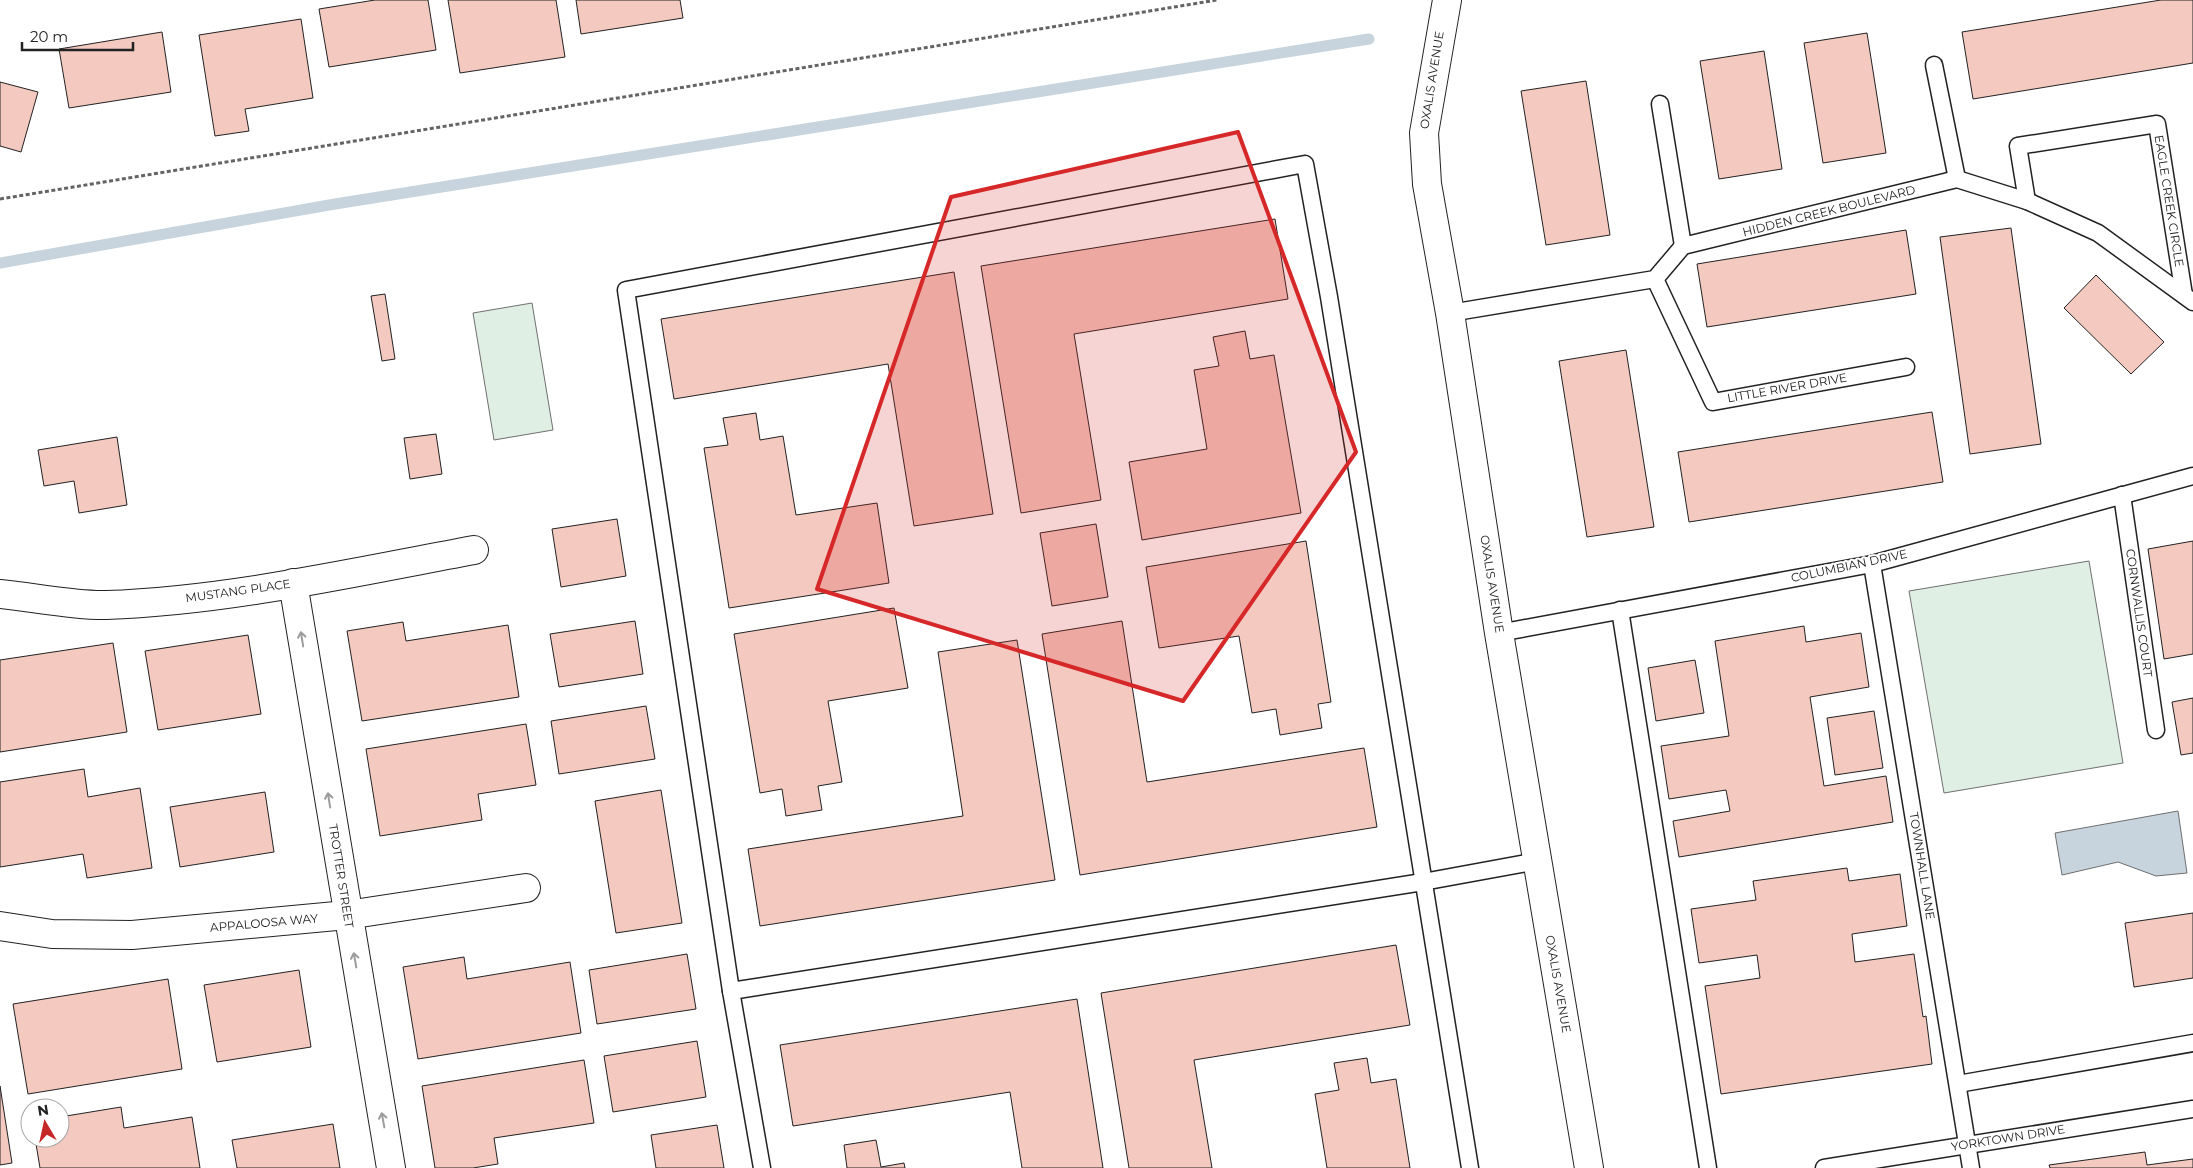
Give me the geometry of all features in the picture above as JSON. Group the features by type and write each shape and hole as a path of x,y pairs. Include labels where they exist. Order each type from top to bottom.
{"street":[{"name":"OXALIS AVENUE","path":"1446,0 1424,134 1427,184 1450,312 1499,633 1589,1168"},
{"name":"MUSTANG PLACE","path":"0,594 104,605 180,599 293,583 474,550"},
{"name":"TROTTER STREET","path":"293,583 391,1168"},
{"name":"APPALOOSA WAY","path":"0,926 52,934 132,935 348,915 526,888"}],"lane":[{"path":"1934,65 1957,179 2027,201 2098,232 2188,298"},
{"path":"1450,312 1655,279 1683,246 1660,104"},
{"name":"EAGLE CREEK CIRCLE","path":"2027,201 2018,146 2157,124 2188,298"},
{"path":"762,1168 731,991 626,290 1305,164 1470,1168"},
{"name":"HIDDEN CREEK BOULEVARD","path":"1683,246 1957,179"},
{"name":"LITTLE RIVER DRIVE","path":"1655,279 1712,402 1906,367"},
{"name":"COLUMBIAN DRIVE","path":"1499,633 1872,564 2193,476"},
{"name":"CORNWALLIS COURT","path":"2122,495 2156,730"},
{"name":"TOWNHALL LANE","path":"1872,564 1971,1168"},
{"path":"1620,610 1708,1168"},
{"path":"731,991 1424,882 1538,861"},
{"path":"1958,1084 2193,1043"},
{"name":"YORKTOWN DRIVE","path":"1824,1168 2193,1109"}],"path":[{"path":"0,200 1217,0"}],"highlighted area":[{"path":"1238,132 1356,452 1183,701 817,589 951,197"}],"green space":[{"path":"532,303 553,430 494,440 473,313"},
{"path":"2089,561 2123,763 1944,793 1909,591"}],"shaded area":[{"path":"2178,811 2187,873 2156,876 2118,862 2062,875 2055,833"}],"building":[{"path":"375,0 428,0 436,50 329,67 319,9"},
{"path":"448,0 556,0 565,57 460,73"},
{"path":"576,0 680,0 683,18 581,34"},
{"path":"2161,0 2193,0 2193,63 1973,99 1962,32"},
{"path":"301,19 313,98 245,109 249,131 215,136 199,35"},
{"path":"162,32 171,92 69,108 59,49"},
{"path":"1867,33 1886,153 1823,163 1804,43"},
{"path":"1764,51 1782,169 1719,179 1700,61"},
{"path":"1586,81 1610,235 1546,245 1521,91"},
{"path":"0,82 38,92 21,152 0,146"},
{"path":"1275,219 1288,299 1074,334 1101,500 1021,513 981,266"},
{"path":"2011,228 2041,444 1970,454 1940,237"},
{"path":"1906,230 1916,294 1707,327 1697,264"},
{"path":"954,272 993,514 914,526 888,364 674,399 661,319"},
{"path":"2096,275 2164,342 2131,374 2064,308"},
{"path":"385,294 395,359 382,361 371,296"},
{"path":"1245,331 1250,359 1274,355 1301,513 1142,540 1129,462 1207,449 1194,370 1219,366 1213,337"},
{"path":"1626,350 1654,527 1587,537 1559,361"},
{"path":"1932,412 1943,482 1689,522 1678,452"},
{"path":"756,413 760,440 783,436 796,515 877,503 889,583 729,608 704,448 728,445 723,418"},
{"path":"436,434 442,474 410,479 404,438"},
{"path":"117,437 127,505 79,513 74,481 44,486 38,450"},
{"path":"617,519 626,576 561,587 552,529"},
{"path":"1096,524 1108,597 1052,606 1040,533"},
{"path":"1306,541 1331,702 1318,704 1322,728 1280,735 1276,709 1252,713 1239,636 1159,648 1146,567"},
{"path":"2193,541 2193,654 2164,659 2148,549"},
{"path":"894,608 908,688 828,701 842,782 818,786 822,810 786,816 782,789 760,793 734,634"},
{"path":"635,621 643,674 559,687 550,634"},
{"path":"1122,621 1147,782 1364,748 1377,827 1080,875 1042,634"},
{"path":"403,622 406,641 508,625 519,697 362,721 347,631"},
{"path":"1804,626 1806,642 1861,633 1869,687 1810,697 1824,786 1886,776 1893,822 1679,857 1673,821 1730,811 1726,790 1669,799 1661,746 1729,736 1715,641"},
{"path":"248,635 261,714 158,730 145,651"},
{"path":"1017,640 1055,880 760,926 748,849 963,816 938,652"},
{"path":"113,643 127,732 0,752 0,660"},
{"path":"1695,660 1704,713 1656,721 1648,668"},
{"path":"2193,698 2193,753 2181,755 2172,702"},
{"path":"646,706 655,759 559,774 551,721"},
{"path":"1874,711 1883,768 1835,775 1827,718"},
{"path":"526,724 536,785 478,794 482,820 380,836 366,749"},
{"path":"84,769 88,797 140,788 152,868 87,878 83,854 0,867 0,782"},
{"path":"661,790 682,923 616,933 595,801"},
{"path":"265,792 274,852 180,867 170,807"},
{"path":"1847,868 1849,881 1900,874 1907,926 1852,934 1855,962 1914,954 1923,1017 1926,1016 1932,1064 1721,1094 1705,986 1760,978 1757,955 1699,963 1691,909 1756,900 1753,881"},
{"path":"2193,913 2193,978 2134,987 2125,923"},
{"path":"1396,945 1410,1025 1194,1060 1212,1168 1129,1168 1101,993"},
{"path":"687,954 696,1009 597,1024 589,970"},
{"path":"464,957 467,979 570,962 581,1033 418,1059 403,967"},
{"path":"299,970 311,1047 217,1062 204,985"},
{"path":"168,979 182,1069 28,1094 13,1004"},
{"path":"1077,999 1103,1168 1022,1168 1010,1092 793,1126 780,1045"},
{"path":"697,1041 706,1097 613,1112 604,1056"},
{"path":"1367,1058 1371,1083 1396,1079 1410,1168 1327,1168 1315,1094 1339,1090 1334,1063"},
{"path":"584,1060 594,1123 494,1138 498,1164 473,1168 435,1168 422,1086"},
{"path":"0,1086 12,1163 0,1165"},
{"path":"121,1107 124,1128 192,1117 200,1168 40,1168 37,1148 70,1148 70,1115"},
{"path":"333,1124 340,1168 237,1168 232,1140"},
{"path":"717,1125 724,1168 656,1168 651,1135"},
{"path":"876,1140 881,1167 904,1163 905,1168 847,1168 844,1145"},
{"path":"2145,1152 2147,1165 2193,1159 2193,1168 2050,1168 2049,1165"}],"waterway":[{"path":"0,263 335,204 1369,39"}]}
